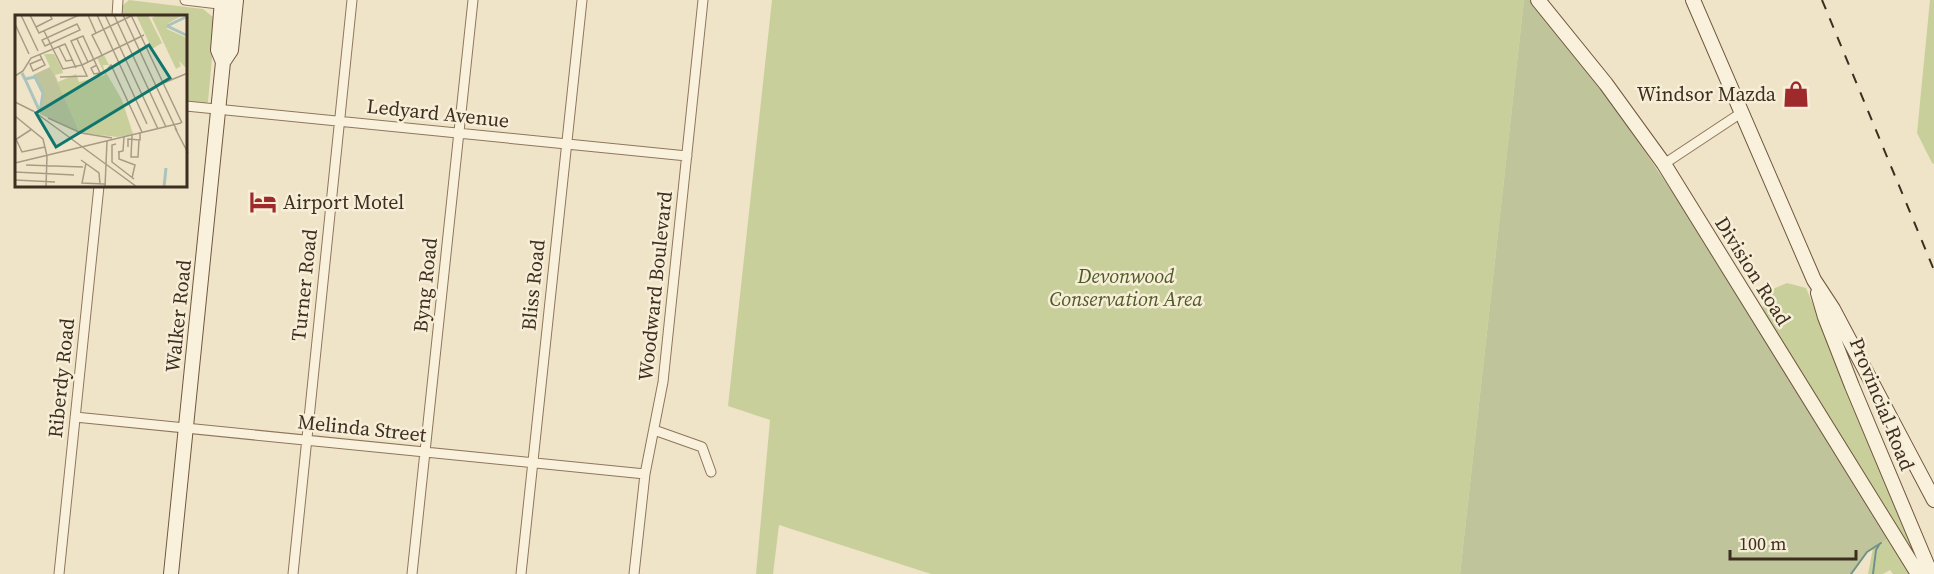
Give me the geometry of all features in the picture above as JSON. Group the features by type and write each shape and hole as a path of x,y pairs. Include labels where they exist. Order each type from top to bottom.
{"main road":[{"name":"Division Road","path":"1538,0 1606,84 1664,164 1918,574"},
{"name":"Provincial Road","path":"1693,0 1814,280 1825,317 1852,386 1932,574"},
{"name":"Walker Road","path":"171,574 219,110 223,62 218,50 229,2"},
{"name":"Provincial Road","path":"1814,280 1833,309 1934,500"},
{"path":"1852,386 1869,398 1881,401"}],"street":[{"path":"117,15 118,0"},
{"path":"185,0 229,2"},
{"name":"Turner Road","path":"292,574 352,0"},
{"name":"Byng Road","path":"412,574 473,0"},
{"name":"Bliss Road","path":"521,574 582,0"},
{"name":"Woodward Boulevard","path":"634,574 645,474 663,382 703,0"},
{"name":"Ledyard Avenue","path":"188,106 687,156"},
{"path":"1664,164 1741,113"},
{"name":"Riberdy Road","path":"59,574 99,188"},
{"name":"Melinda Street","path":"75,417 645,474"},
{"path":"654,430 702,447 711,472"}],"green space":[{"path":"129,0 203,9 213,17 215,25 208,102 203,105 188,103 188,15 121,15 122,6"},
{"name":"Devonwood Conservation Area","path":"772,0 1524,0 1460,574 931,574 779,525 773,574 756,574 770,420 728,406"},
{"path":"1524,0 1533,0 1582,64 1675,196 1892,536 1867,552 1851,574 1460,574"},
{"path":"1930,0 1934,0 1934,164 1917,133"},
{"path":"1787,283 1806,288 1928,574 1920,574 1763,313 1763,300 1768,292"},
{"path":"1892,536 1914,574 1893,574 1890,570 1883,574 1868,574 1873,548"}],"waterway":[{"path":"1851,574 1867,552 1881,543"},
{"path":"1873,574 1876,550 1879,545"}],"railway":[{"path":"1822,0 1934,270"}],"place":[{"name":"Windsor Mazda","path":"1796,94"},
{"name":"Airport Motel","path":"263,202"}]}
